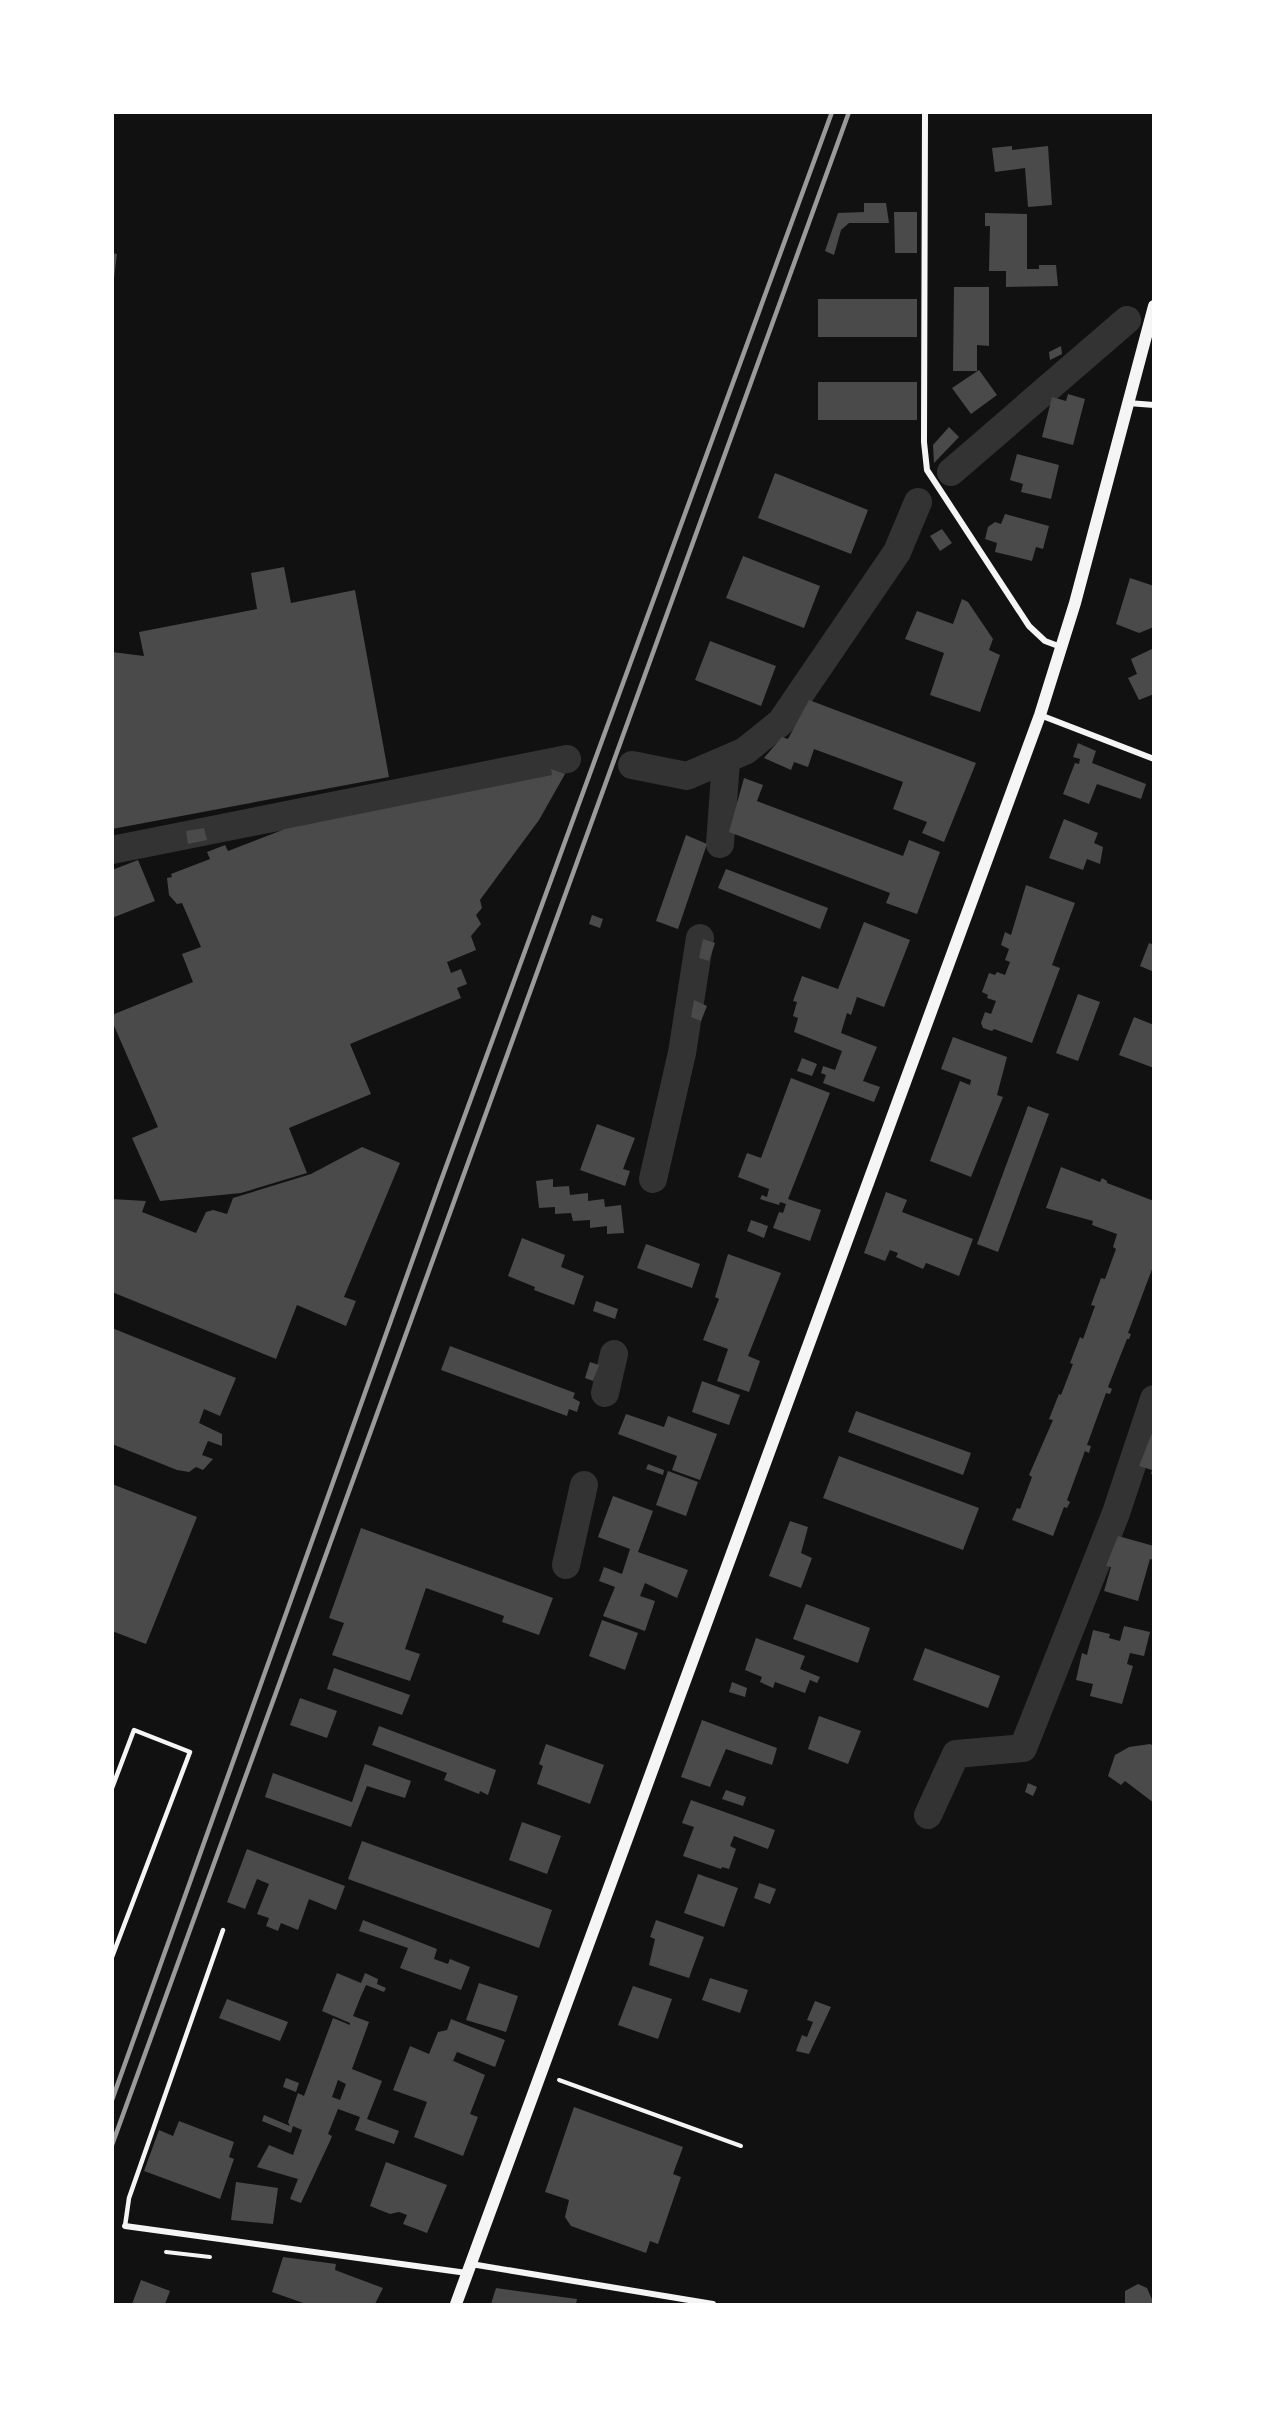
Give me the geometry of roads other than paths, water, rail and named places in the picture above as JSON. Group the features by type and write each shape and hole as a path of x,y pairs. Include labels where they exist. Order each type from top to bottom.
{"main road":[{"path":"456,2304 732,1547 1040,715 1062,647 1154,306"}],"street":[{"path":"925,112 924,442 927,470 1029,626 1045,641 1062,647"},
{"path":"1128,403 1154,405"},
{"path":"1040,715 1154,759"},
{"path":"125,2226 470,2269 713,2304"}],"lane":[{"path":"112,1788 134,1730 190,1752 112,1957"},
{"path":"125,2226 129,2198 224,1930"}],"waterway":[{"path":"951,472 1127,320"},
{"path":"632,765 687,776 745,751 781,722 897,552 918,502"},
{"path":"112,850 567,759"},
{"path":"720,844 726,761"},
{"path":"653,1179 682,1053 700,938"},
{"path":"605,1393 614,1354"},
{"path":"928,1815 956,1754 1023,1748 1116,1513 1154,1399"},
{"path":"566,1565 584,1485"}],"railway":[{"path":"112,2100 439,1186 832,112"},
{"path":"112,2145 849,112"}]}
